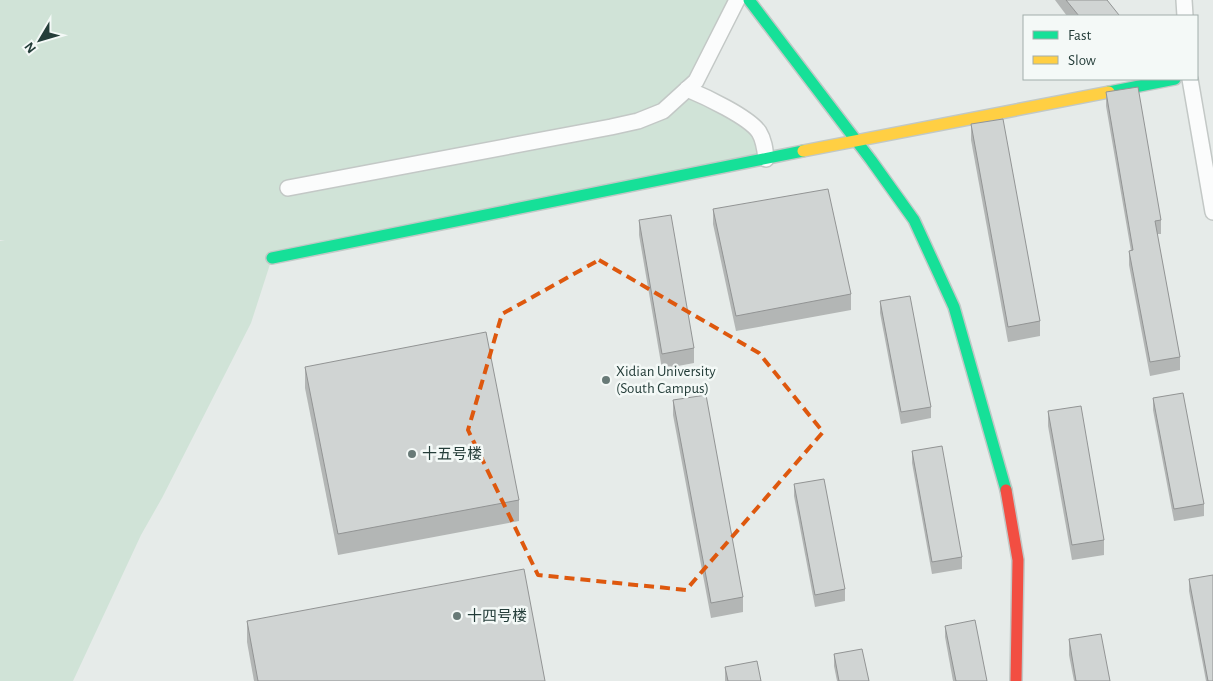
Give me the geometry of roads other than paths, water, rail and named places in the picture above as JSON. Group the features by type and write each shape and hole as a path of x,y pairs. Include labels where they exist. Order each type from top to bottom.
{"street":[{"path":"288,188 638,121 663,111 696,81 737,0"},
{"path":"749,0 856,140 914,220 954,307 1005,483 1018,560 1016,681"},
{"path":"1184,0 1185,15"},
{"path":"272,258 856,140 1170,80"},
{"path":"1190,80 1213,212"},
{"path":"687,89 714,101 758,130 764,143 766,158"}],"place":[{"name":"Xidian University (South Campus)","path":"606,380"},
{"name":"十五号楼","path":"412,454"},
{"name":"十四号楼","path":"457,616"}]}
